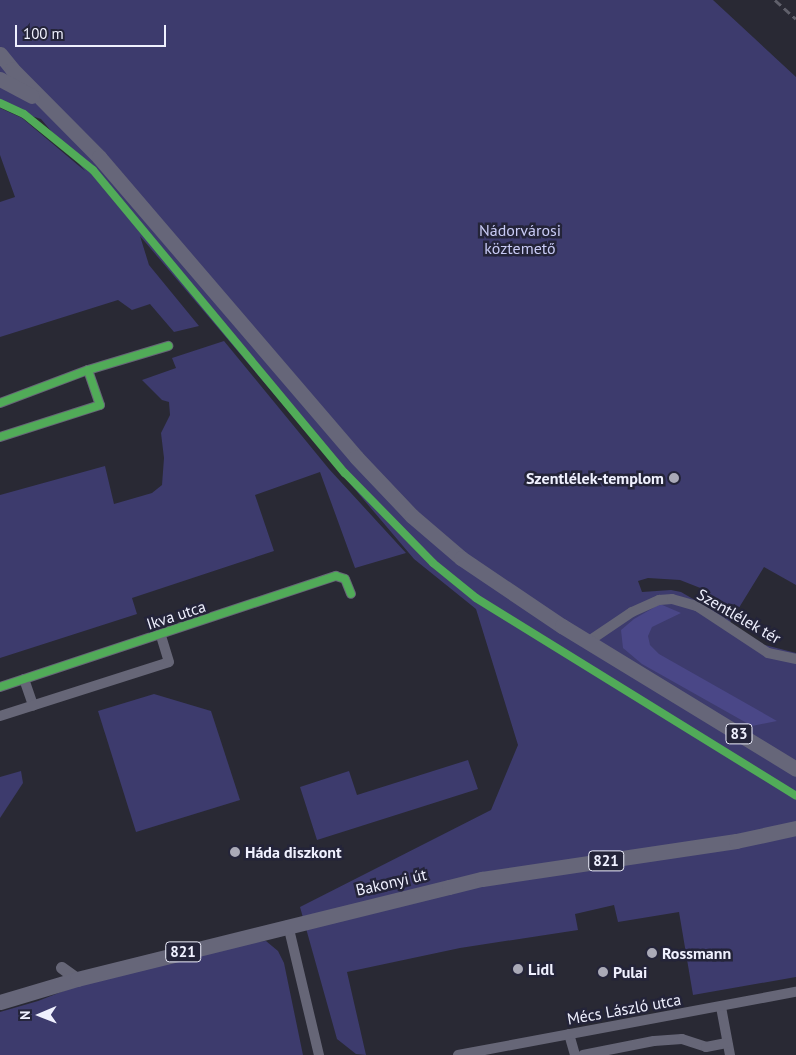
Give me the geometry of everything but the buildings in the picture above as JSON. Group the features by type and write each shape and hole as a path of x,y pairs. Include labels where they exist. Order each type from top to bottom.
{"main road":[{"name":"83","path":"0,54 12,69 99,157 356,457 412,516 460,558 589,641 796,769"},
{"name":"83","path":"0,79 48,105"},
{"name":"Bakonyi út","path":"0,1002 62,983 288,925 482,880 736,841 796,828"}],"street":[{"path":"0,403 88,370 168,346"},
{"path":"0,437 100,405 88,370"},
{"name":"Ikva utca","path":"0,687 336,576 345,579 351,594"},
{"name":"Szentlélek tér","path":"589,641 632,612 659,600 672,600 697,606 768,653 796,659"},
{"name":"Ikva utca","path":"0,716 169,662 161,635"},
{"path":"24,679 33,704"},
{"path":"288,925 318,1055"},
{"name":"Mécs László utca","path":"458,1055 796,992"},
{"path":"721,1007 730,1055"},
{"path":"569,1034 575,1055"},
{"path":"583,1055 654,1041 682,1039 706,1046 727,1043"}],"green space":[{"name":"Nádorvárosi köztemető","path":"0,0 713,0 796,77 796,585 764,567 729,624 761,644 796,653 796,977 693,995 679,912 618,922 614,905 575,914 578,930 460,948 347,972 366,1055 356,1054 337,1039 300,907 491,810 518,745 476,609 414,559 140,236 149,265 199,326 174,332 150,304 132,310 118,300 0,337 0,202 15,197 0,155 0,108 22,118 85,171 41,119 0,106","holes":["648,578 680,580 708,591 700,603 681,592 671,590 642,592 638,581"]},
{"path":"224,341 329,469 406,553 355,568 320,472 255,495 274,551 132,598 137,614 0,658 0,495 105,466 114,504 152,493 162,485 164,458 161,433 170,415 169,402 162,400 142,380 176,368 172,358"},
{"path":"154,694 211,711 240,800 136,832 98,711"},
{"path":"468,760 478,789 317,840 300,787 349,771 357,795"},
{"path":"21,771 23,783 0,818 0,777"},
{"path":"266,941 278,951 284,963 303,1055 0,1055 0,1012 38,1001 89,981 253,942"}],"shaded area":[{"path":"660,604 681,613 652,627 648,636 650,645 659,654 777,721 752,726 642,664 623,648 621,630 634,619"}],"railway":[{"path":"775,0 796,19"}],"cycle path":[{"path":"0,103 24,114 93,170 345,473 433,563 476,598 796,796"},
{"path":"0,403 88,370 168,346"},
{"path":"0,437 100,405 88,370"},
{"path":"0,687 336,576 345,579 351,594"}],"place":[{"name":"Szentlélek-templom","path":"674,478"},
{"name":"Háda diszkont","path":"235,852"},
{"name":"Rossmann","path":"652,953"},
{"name":"Lidl","path":"518,969"},
{"name":"Pulai","path":"603,972"}]}
